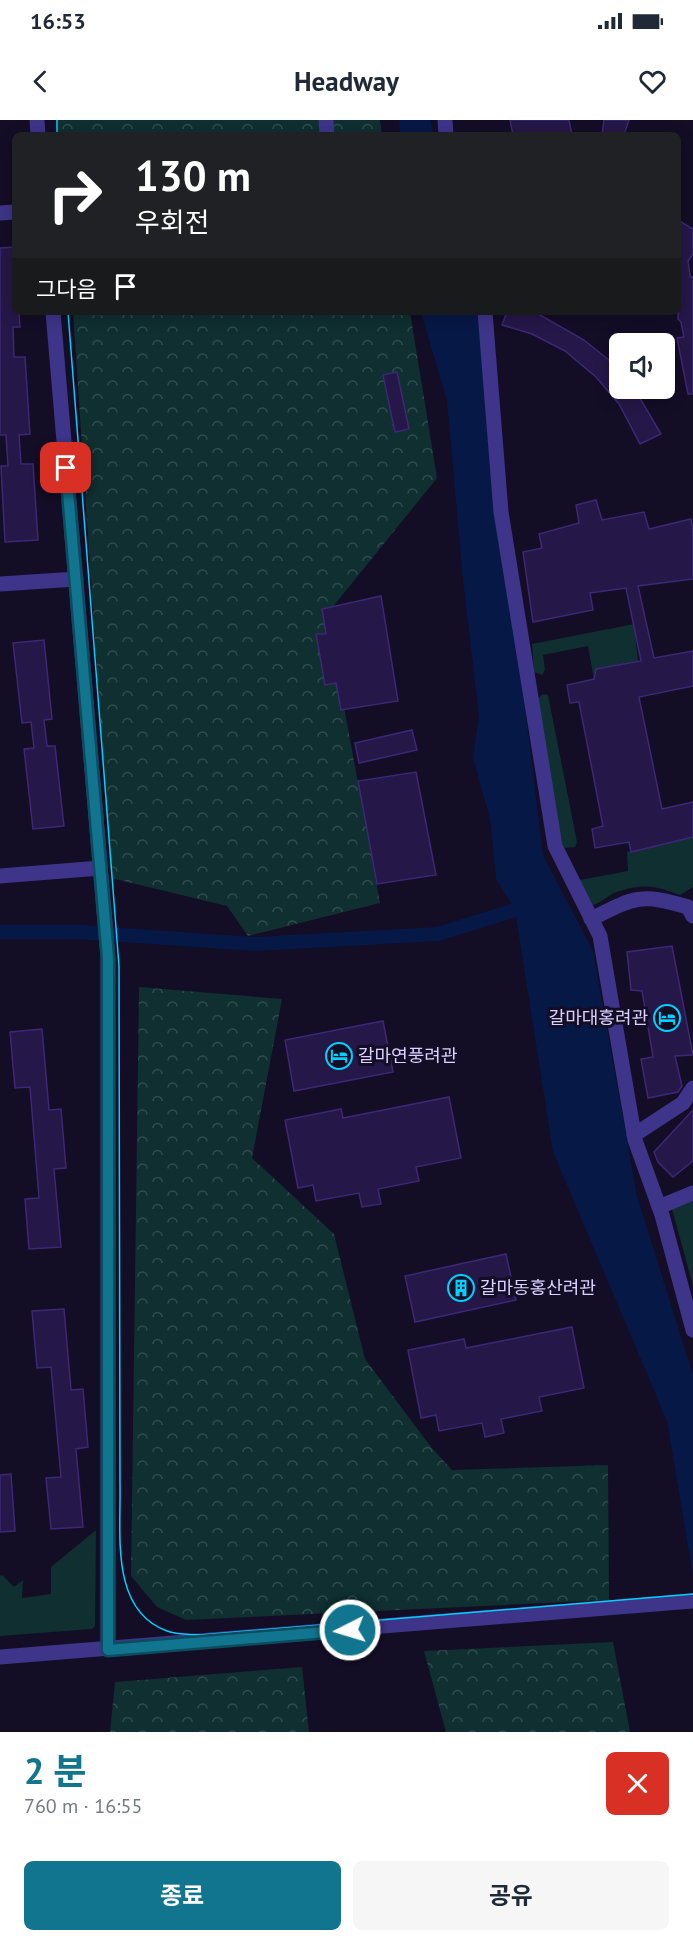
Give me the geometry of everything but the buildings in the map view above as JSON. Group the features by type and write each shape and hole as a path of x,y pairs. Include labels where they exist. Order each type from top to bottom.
{"street":[{"path":"53,315 108,958 108,1650"},
{"path":"484,315 501,512 555,846 600,936 634,1135 659,1207 693,1330"},
{"path":"0,584 76,579"},
{"path":"0,876 100,868"},
{"path":"591,919 630,900 656,897 688,907 693,916"},
{"path":"634,1135 682,1103 693,1088"},
{"path":"659,1207 693,1193"},
{"path":"0,1657 688,1602"}],"green space":[{"path":"56,120 380,120 382,132 58,132"},
{"path":"73,315 410,315 437,478 327,614 380,903 248,936 227,906 111,878"},
{"path":"634,624 638,661 596,669 594,679 588,646 543,655 545,670 542,675 534,672 532,644"},
{"path":"543,694 548,695 577,842 575,847 563,848 556,822 538,698"},
{"path":"693,837 693,887 680,895 655,887 632,888 614,893 593,905 580,880 628,871 627,852"},
{"path":"139,987 282,999 252,1158 334,1234 365,1359 431,1447 452,1470 608,1465 609,1600 186,1620 157,1607 131,1576"},
{"path":"693,1201 693,1286 672,1209"},
{"path":"96,1530 95,1626 92,1629 0,1636 0,1576 2,1575 14,1587 23,1580 22,1598 51,1594 51,1567"},
{"path":"613,1642 630,1732 446,1732 424,1651"},
{"path":"302,1667 309,1732 110,1732 115,1682"}],"water":[{"path":"399,120 431,120 433,132 400,132"},
{"path":"422,315 477,315 543,855 593,951 637,1196 693,1375 693,1576 667,1421 553,1152 515,910 496,879 490,819 473,758 479,716 463,580 447,401"}],"waterway":[{"path":"0,932 78,932 255,944 438,934 515,910"}],"tram line":[{"path":"57,120 57,132"},
{"path":"68,315 119,966 120,1548 127,1589 136,1606 149,1621 167,1631 200,1635 693,1594"}],"place":[{"name":"갈마대홍려관","path":"667,1018"},
{"name":"갈마연풍려관","path":"339,1056"},
{"name":"갈마동홍산려관","path":"461,1288"}],"route":[{"path":"66,468 108,958 108,1650 350,1630"}]}
